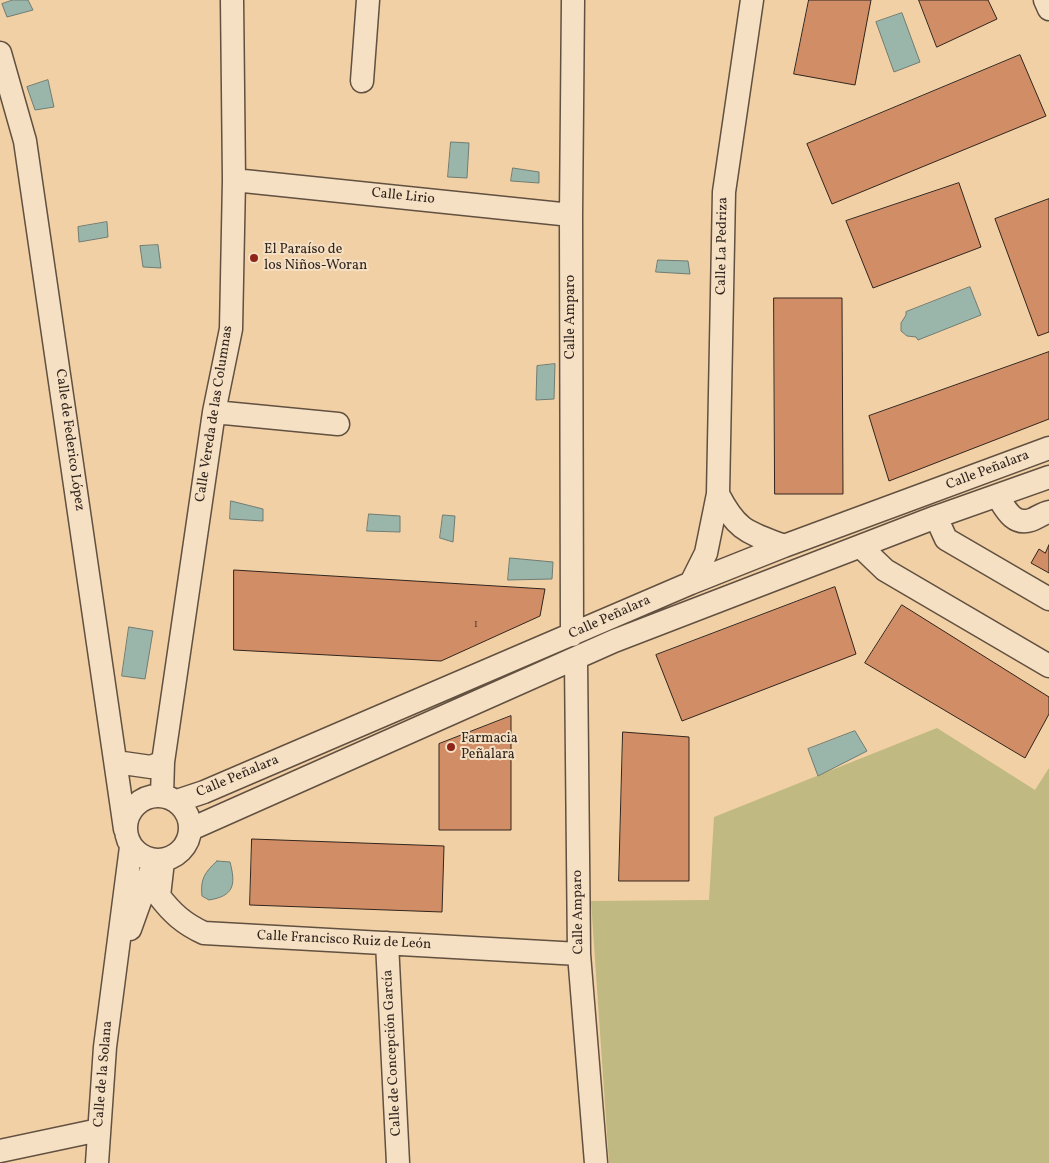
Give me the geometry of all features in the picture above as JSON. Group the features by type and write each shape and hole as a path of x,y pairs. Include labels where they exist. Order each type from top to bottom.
{"street":[{"name":"Calle Vereda de las Columnas","path":"170,798 163,762 214,412 231,329 234,180 232,0"},
{"path":"362,80 368,0"},
{"name":"Calle Amparo","path":"572,635 571,215 574,0"},
{"name":"Calle La Pedriza","path":"691,583 706,552 718,494 724,192 752,0"},
{"path":"1045,0 1049,9"},
{"name":"Calle de Federico López","path":"0,53 25,141 128,838"},
{"name":"Calle Lirio","path":"234,180 571,215"},
{"path":"214,412 338,424"},
{"name":"Calle Peñalara","path":"128,838 131,810 146,798 170,798 204,792 691,583 784,546 851,523 1049,448"},
{"name":"Calle Peñalara","path":"170,798 188,813 191,829 576,660 614,641 936,517 998,497 1049,477"},
{"name":"Calle La Pedriza","path":"718,494 730,517 749,532 784,546"},
{"path":"998,497 1010,516 1020,520 1029,521 1049,512"},
{"path":"936,517 946,539 1049,598"},
{"path":"861,547 885,570 1049,666"},
{"name":"Calle Amparo","path":"576,660 579,954 596,1163"},
{"path":"116,762 151,767 163,762"},
{"path":"128,838 142,857 159,861 177,855 187,844 191,829"},
{"name":"Calle de la Solana","path":"97,1163 105,1047 128,838"},
{"name":"Calle Francisco Ruiz de León","path":"159,861 159,896 172,913 187,925 204,933 579,954"},
{"name":"Calle de la Solana","path":"113,984 159,861"},
{"name":"Calle de Concepción García","path":"387,943 398,1163"},
{"path":"0,1151 99,1130"}],"shaded area":[{"path":"13,0 28,0 33,10 7,17 2,4"},
{"path":"902,13 920,62 894,72 876,22"},
{"path":"48,80 54,107 35,110 27,87"},
{"path":"451,142 469,143 467,178 448,177"},
{"path":"513,168 539,172 539,183 511,181"},
{"path":"107,222 108,237 79,242 78,227"},
{"path":"158,245 161,268 143,267 140,246"},
{"path":"658,260 688,261 690,274 656,272"},
{"path":"970,287 981,315 918,340 916,337 907,336 901,331 901,323 906,312"},
{"path":"555,364 554,399 536,400 537,366"},
{"path":"231,501 263,509 263,521 230,519"},
{"path":"369,514 400,516 400,532 367,531"},
{"path":"443,515 455,516 453,542 440,538"},
{"path":"510,558 553,562 552,579 508,580"},
{"path":"129,627 153,631 145,679 122,676"},
{"path":"937,728 1035,790 1049,768 1049,1163 609,1163 591,901 709,900 714,817"},
{"path":"855,731 867,751 818,776 808,749"},
{"path":"217,861 230,862 233,883 224,896 209,900 202,896 203,880 206,872"}],"building":[{"path":"809,0 871,0 855,85 794,74"},
{"path":"919,0 988,0 997,19 937,47"},
{"path":"1020,55 1046,116 832,204 807,144"},
{"path":"959,183 981,247 873,288 846,221"},
{"path":"1049,199 1049,332 1038,336 995,219"},
{"path":"774,298 842,298 843,494 775,494"},
{"path":"1049,352 1049,419 889,481 869,416"},
{"path":"1049,545 1049,573 1031,563 1039,549 1045,553"},
{"path":"234,570 545,589 540,616 441,661 234,650"},
{"path":"835,587 856,654 682,721 656,655"},
{"path":"902,605 1049,697 1049,714 1025,758 865,663"},
{"path":"511,716 511,830 439,830 439,744"},
{"path":"623,732 689,737 689,881 619,881"},
{"path":"252,839 444,846 442,912 250,905"}],"place":[{"name":"El Paraíso de los Niños-Woran","path":"254,258"},
{"name":"Farmacia Peñalara","path":"451,747"}]}
